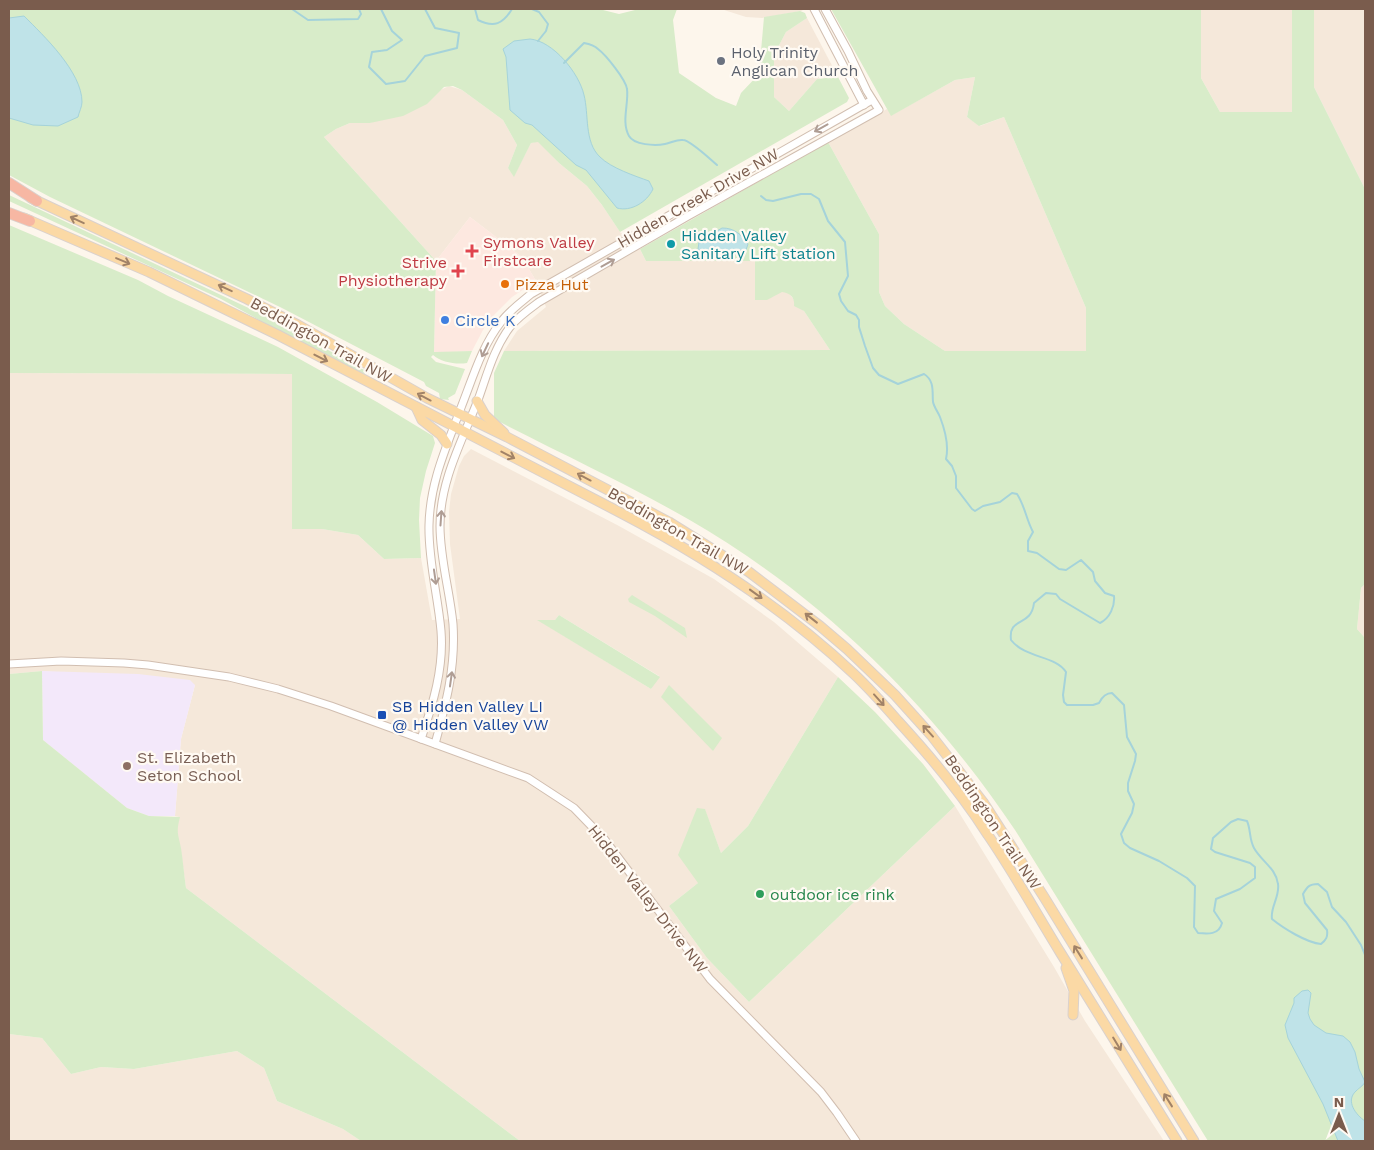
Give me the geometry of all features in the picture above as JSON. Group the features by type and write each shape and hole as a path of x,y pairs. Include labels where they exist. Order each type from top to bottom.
{"highway":[{"path":"9,183 37,202"},
{"path":"9,212 30,221"}],"main road":[{"name":"Beddington Trail NW","path":"9,188 247,299 298,325 427,398 507,437 669,522 749,572 820,626 895,695 952,760 989,810 1194,1141"},
{"name":"Beddington Trail NW","path":"30,221 149,272 278,335 674,541 756,593 808,633 873,693 943,772 987,832 1177,1141"},
{"path":"477,401 485,415 507,437"},
{"path":"416,407 422,420 441,435 446,444"},
{"path":"1060,951 1074,991 1073,1015"}],"street":[{"path":"814,9 864,105"},
{"path":"825,9 872,100"},
{"name":"Hidden Creek Drive NW","path":"421,739 434,697 442,651 429,526 432,490 446,444 488,342 500,323 514,307 531,294 872,100 879,110 538,302 509,328 495,353 469,419 442,497 441,534 453,646 449,689 435,744"},
{"path":"654,223 661,233"},
{"path":"514,307 522,315"},
{"name":"Hidden Valley Drive NW","path":"9,664 61,661 128,664 229,677 296,695 528,778 574,808 604,840 710,979 820,1092 856,1141"}],"shaded area":[{"path":"721,9 805,9 762,18 746,17"},
{"path":"1201,9 1292,9 1292,112 1220,112 1201,78"},
{"path":"1314,9 1365,9 1365,189 1314,87"},
{"path":"807,18 838,77 829,76 817,79 789,111 774,97 774,55 786,32"},
{"path":"975,77 967,117 980,126 1004,117 1086,308 1086,351 945,351 904,324 885,306 879,292 879,234 828,142 887,109 892,115 955,80"},
{"path":"449,86 462,90 503,120 517,145 508,168 514,176 531,143 538,141 559,163 587,186 620,232 640,249 646,261 755,261 772,297 782,291 789,293 795,304 804,311 830,350 504,351 517,331 546,307 536,281 522,257 470,217 436,261 324,137 350,123 370,123"},
{"path":"470,217 522,257 536,281 512,297 493,316 472,351 434,353 436,261"},
{"path":"9,373 292,374 292,528 322,529 358,535 384,559 421,558 432,620 460,619 450,544 449,512 451,494 459,466 464,456 471,449 619,526 714,579 774,622 838,677 748,826 721,853 705,810 698,883 669,906 707,958 749,1002 955,806 1085,1021 1164,1141 520,1141 186,888 180,845 177,839 179,817 175,816 181,739 195,685 42,671 9,674","holes":["559,615 659,676 651,689 538,620 555,620"]},
{"path":"1365,584 1365,638 1357,629 1361,588"},
{"name":"St. Elizabeth Seton School","path":"42,671 138,674 190,680 195,685 181,739 175,816 149,816 127,808 43,740"},
{"path":"9,1034 42,1038 71,1074 101,1067 134,1069 237,1051 264,1068 277,1101 343,1129 361,1141 9,1141"}],"green space":[{"path":"9,9 599,9 619,14 639,9 677,9 673,20 679,73 716,98 736,106 741,93 759,74 764,17 800,11 805,13 807,18 786,32 774,55 774,97 789,111 817,79 832,75 838,77 849,98 847,102 620,232 587,186 559,163 538,142 531,143 514,177 508,168 517,145 503,120 462,90 453,86 444,87 427,104 403,116 370,123 350,123 324,137 436,261 434,352 472,351 467,363 463,364 444,361 433,355 431,357 436,362 465,369 455,394 448,398 449,400 440,399 439,393 426,386 424,382 282,308 50,197 9,175"},
{"path":"831,9 1201,9 1201,78 1220,112 1292,112 1292,9 1314,9 1314,87 1365,189 1365,584 1361,588 1357,629 1365,638 1365,1141 1208,1141 1015,830 958,752 894,680 824,615 786,584 717,536 623,484 494,419 494,373 504,351 830,350 804,311 794,306 794,300 790,294 782,292 767,300 755,300 755,261 646,261 640,249 828,142 879,234 879,292 885,306 904,324 945,351 1086,351 1086,308 1004,117 979,126 967,117 975,77 955,80 891,116"},
{"path":"9,195 272,319 366,371 365,374 324,356 221,299 9,201"},
{"path":"9,225 138,280 278,347 377,402 433,436 435,443 420,498 421,558 384,559 358,535 322,529 292,529 292,374 9,373"},
{"path":"632,595 685,628 687,638 655,616 629,602 628,599"},
{"path":"559,615 660,677 651,689 537,620 555,620"},
{"path":"42,671 43,740 127,808 149,816 180,817 178,833 186,888 520,1141 361,1141 343,1129 277,1101 264,1068 237,1051 134,1069 101,1067 71,1074 42,1038 9,1034 9,674"},
{"path":"838,677 875,712 923,764 955,806 749,1002 707,958 669,906 698,883 678,855 697,808 705,809 721,853 748,826"},
{"path":"669,685 722,738 713,751 661,697"}],"water":[{"path":"24,16 61,55 76,79 80,91 82,104 78,117 58,126 33,125 9,118 9,18"},
{"path":"530,39 539,41 556,52 571,68 577,77 584,95 591,144 605,161 649,181 653,189 643,202 628,209 617,208 586,170 576,165 532,125 525,123 510,110 506,57 503,49 514,41"},
{"path":"722,228 734,230 740,235 748,244 746,250 743,252 703,253 698,249 699,242"},
{"path":"1308,990 1311,993 1308,1013 1314,1025 1326,1033 1343,1036 1350,1042 1355,1052 1359,1069 1365,1082 1353,1095 1352,1103 1355,1112 1365,1121 1365,1141 1338,1141 1323,1104 1288,1038 1285,1025 1294,1003 1294,998 1302,991"}],"waterway":[{"path":"292,9 308,20 358,19 361,14 359,9"},
{"path":"381,9 392,31 402,40 387,50 372,52 369,67 386,84 405,81 425,56 457,48 459,33 435,28 425,9"},
{"path":"475,9 478,20 489,24 502,21 512,9"},
{"path":"532,9 539,12 548,24 546,31 538,41"},
{"path":"564,63 584,43 595,47 602,52 626,85 625,119 627,131 632,139 651,145 683,140 700,150 717,165"},
{"path":"761,196 766,200 773,201 801,194 811,194 819,199 828,221 845,242 848,276 839,294 841,301 848,311 856,315 859,320 859,327 873,368 879,375 898,384 924,374 928,377 932,387 934,404 946,438 946,459 952,466 956,476 956,488 972,509 975,511 983,506 1000,502 1012,493 1017,494 1033,532 1028,541 1028,551 1037,553 1059,569 1066,570 1081,560 1093,572 1095,581 1105,593 1114,596 1114,604 1111,611 1107,618 1100,623 1060,599 1056,594 1046,593 1034,603 1029,616 1013,628 1011,640 1024,651 1055,662 1066,672 1063,695 1064,702 1067,705 1093,705 1099,703 1103,697 1110,693 1124,705 1127,737 1136,754 1128,783 1128,791 1134,804 1132,813 1121,834 1124,843 1130,848 1159,861 1187,878 1195,886 1194,927 1198,933 1213,933 1221,927 1222,923 1214,911 1216,899 1240,889 1255,878 1255,867 1250,863 1211,849 1213,838 1231,822 1238,819 1247,821 1254,848 1277,878 1278,889 1272,910 1272,919 1302,938 1321,944 1326,938 1327,930 1305,903 1303,894 1309,886 1318,884 1327,892 1332,907 1346,922 1361,945 1365,955"}],"place":[{"name":"Holy Trinity Anglican Church","path":"721,61"},
{"name":"Hidden Valley Sanitary Lift station","path":"671,244"},
{"name":"Symons Valley Firstcare","path":"472,251"},
{"name":"Strive Physiotherapy","path":"458,271"},
{"name":"Pizza Hut","path":"505,284"},
{"name":"Circle K","path":"445,320"},
{"name":"SB Hidden Valley LI @ Hidden Valley VW","path":"382,715"},
{"name":"St. Elizabeth Seton School","path":"127,766"},
{"name":"outdoor ice rink","path":"760,894"}]}
